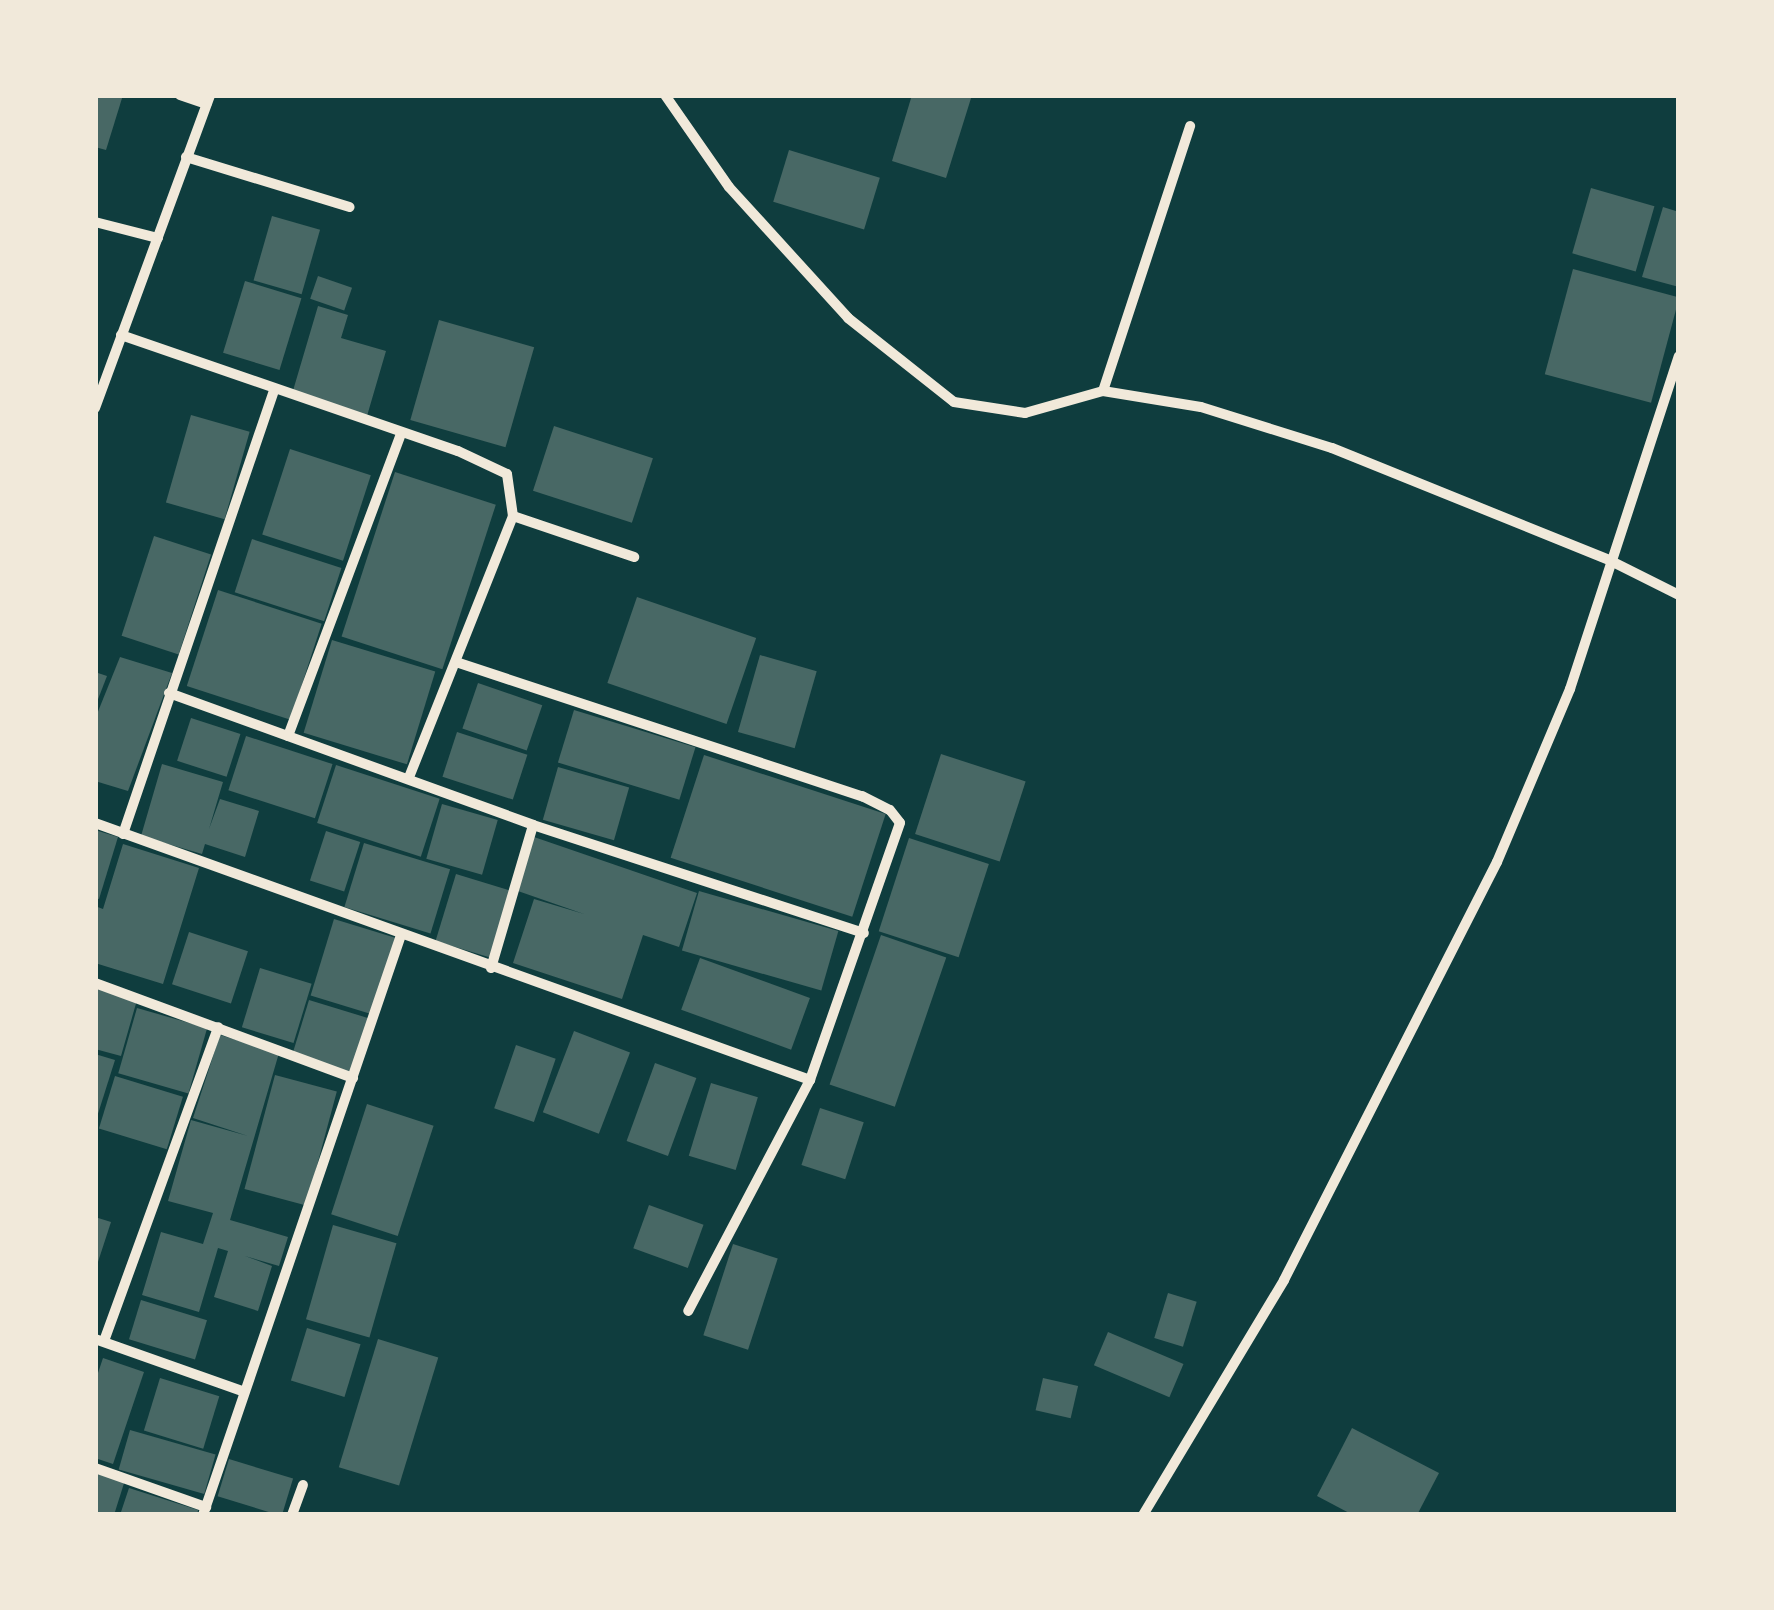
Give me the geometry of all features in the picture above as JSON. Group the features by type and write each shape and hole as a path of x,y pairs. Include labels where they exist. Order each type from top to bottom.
{"street":[{"path":"95,408 208,99 180,95"},
{"path":"665,95 730,186 848,318 954,402 1026,413 1104,392 1173,400 1332,448 1610,561 1679,595"},
{"path":"1104,392 1190,126"},
{"path":"186,157 350,207"},
{"path":"95,222 158,238"},
{"path":"121,334 401,432 507,474 513,516 409,778"},
{"path":"1143,1515 1284,1280 1497,862 1570,689 1679,356"},
{"path":"123,834 274,390"},
{"path":"288,736 401,432"},
{"path":"513,516 634,557"},
{"path":"456,662 890,810 900,824 810,1080 688,1312"},
{"path":"169,693 532,825 864,933"},
{"path":"95,823 810,1080"},
{"path":"491,968 532,825"},
{"path":"95,1468 204,1511 401,935"},
{"path":"95,983 352,1078"},
{"path":"218,1027 99,1340 242,1391"},
{"path":"292,1515 304,1484"}],"building":[{"path":"95,95 123,95 106,150 95,147"},
{"path":"912,95 972,95 946,178 892,161"},
{"path":"789,150 880,178 864,229 773,202"},
{"path":"1591,188 1654,206 1636,272 1572,253"},
{"path":"1663,207 1679,212 1679,287 1642,277"},
{"path":"272,216 320,230 302,294 254,280"},
{"path":"1573,269 1679,297 1651,403 1545,374"},
{"path":"318,276 352,288 344,310 310,299"},
{"path":"245,281 301,298 279,370 223,353"},
{"path":"318,306 348,315 341,338 386,351 367,416 292,394"},
{"path":"439,320 534,347 505,447 410,420"},
{"path":"191,415 250,432 225,519 166,502"},
{"path":"554,426 653,458 632,523 533,491"},
{"path":"290,449 371,475 343,561 262,535"},
{"path":"395,472 496,505 442,669 342,637"},
{"path":"154,536 211,555 179,654 122,636"},
{"path":"252,539 341,568 324,621 235,592"},
{"path":"218,590 322,624 290,720 187,686"},
{"path":"637,597 756,638 727,724 607,683"},
{"path":"332,640 435,672 407,764 304,733"},
{"path":"760,655 817,671 795,748 738,732"},
{"path":"120,657 172,673 128,791 95,781 95,719"},
{"path":"95,672 107,676 95,707"},
{"path":"478,683 542,705 527,751 462,728"},
{"path":"574,710 695,747 679,800 558,763"},
{"path":"191,718 240,734 227,777 177,761"},
{"path":"457,732 527,755 513,800 442,777"},
{"path":"246,736 333,764 315,818 228,790"},
{"path":"941,754 1026,782 1000,861 915,834"},
{"path":"704,755 886,814 852,917 671,858"},
{"path":"162,764 223,782 209,829 220,799 259,811 245,857 205,844 202,854 141,836"},
{"path":"336,765 440,799 421,857 317,823"},
{"path":"558,767 629,787 614,840 543,820"},
{"path":"442,804 498,820 482,875 426,859"},
{"path":"95,830 118,837 99,899 95,898"},
{"path":"326,831 360,842 344,892 310,880"},
{"path":"534,837 697,893 679,947 643,935 622,999 513,963 534,899 584,914 515,890"},
{"path":"909,838 989,864 959,957 879,931"},
{"path":"364,843 450,869 430,933 344,907"},
{"path":"123,844 199,868 163,984 95,963 95,906 103,909"},
{"path":"456,874 511,891 490,958 436,941"},
{"path":"699,891 838,931 821,991 682,951"},
{"path":"334,919 395,938 372,1014 311,996"},
{"path":"189,932 248,951 231,1003 172,984"},
{"path":"881,935 946,957 895,1107 830,1084"},
{"path":"700,958 810,998 791,1050 681,1010"},
{"path":"260,968 312,984 294,1043 242,1027"},
{"path":"95,988 137,1000 121,1056 95,1049"},
{"path":"309,1000 369,1018 353,1073 292,1055"},
{"path":"137,1008 207,1028 188,1093 118,1073"},
{"path":"574,1031 630,1053 599,1134 543,1112"},
{"path":"220,1035 279,1053 230,1220 288,1237 279,1266 245,1256 272,1266 258,1311 214,1297 228,1251 218,1248 199,1312 142,1295 161,1232 203,1244 213,1213 168,1201 191,1120 248,1136 193,1118"},
{"path":"516,1045 556,1059 534,1122 494,1108"},
{"path":"95,1054 115,1060 96,1120 95,1120"},
{"path":"655,1063 696,1078 668,1156 627,1141"},
{"path":"275,1075 337,1092 306,1206 244,1189"},
{"path":"115,1076 183,1097 167,1149 99,1129"},
{"path":"711,1083 758,1097 736,1170 689,1156"},
{"path":"367,1104 434,1126 398,1236 331,1214"},
{"path":"820,1108 864,1122 845,1179 801,1165"},
{"path":"649,1205 704,1225 688,1268 633,1248"},
{"path":"95,1217 111,1222 96,1268 95,1268"},
{"path":"333,1225 396,1243 369,1337 306,1319"},
{"path":"733,1244 778,1259 748,1350 703,1335"},
{"path":"1168,1293 1197,1302 1183,1347 1154,1338"},
{"path":"141,1300 207,1320 195,1359 129,1339"},
{"path":"307,1328 361,1344 344,1397 291,1381"},
{"path":"1108,1332 1183,1364 1169,1397 1094,1365"},
{"path":"378,1339 438,1357 399,1486 339,1467"},
{"path":"103,1358 144,1372 113,1464 95,1458 95,1382"},
{"path":"160,1378 219,1396 203,1449 144,1431"},
{"path":"1043,1378 1078,1386 1071,1418 1036,1410"},
{"path":"1352,1428 1439,1473 1417,1515 1353,1515 1317,1496"},
{"path":"130,1430 216,1455 204,1494 119,1469"},
{"path":"229,1459 293,1479 282,1515 218,1496"},
{"path":"95,1470 125,1480 114,1515 95,1515"},
{"path":"129,1488 198,1510 197,1515 120,1515"}]}
